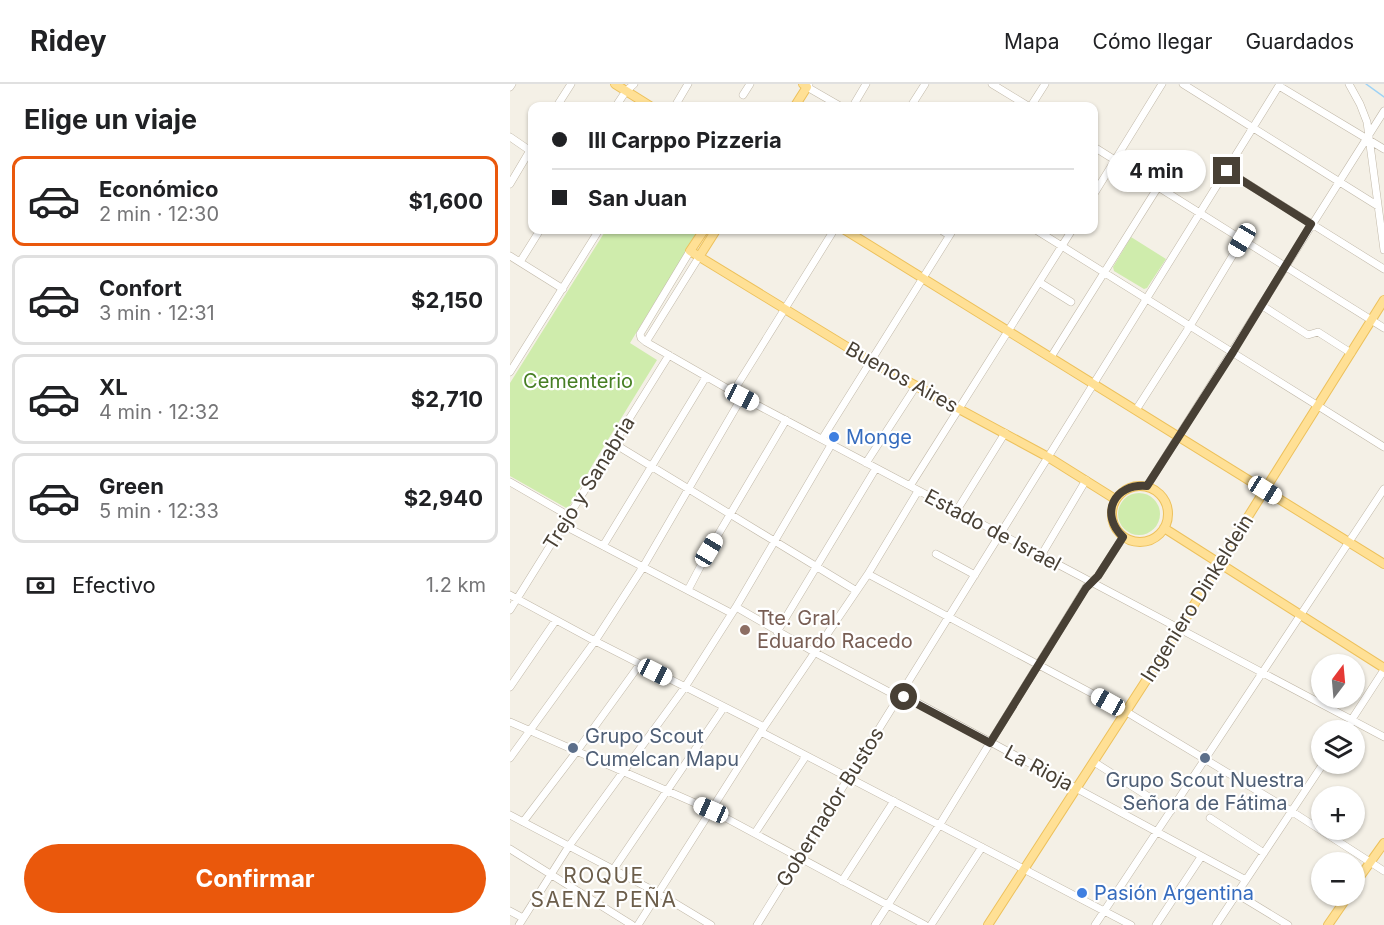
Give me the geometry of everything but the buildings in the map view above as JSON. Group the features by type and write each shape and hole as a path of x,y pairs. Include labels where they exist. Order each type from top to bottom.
{"main road":[{"path":"615,84 644,102"},
{"path":"797,102 807,85"},
{"path":"690,251 701,234"},
{"path":"699,257 713,234"},
{"path":"851,234 1384,564"},
{"name":"Buenos Aires","path":"690,251 870,361 1048,457 1115,499"},
{"name":"Ingeniero Dinkeldein","path":"988,925 1180,628 1384,300"},
{"path":"1147,486 1160,493 1167,506 1167,521 1158,535 1141,542 1132,541 1117,531 1111,515 1115,499 1129,487 1147,486"},
{"path":"1164,528 1384,669"},
{"path":"1365,869 1384,843"},
{"path":"1328,925 1341,906"}],"street":[{"path":"560,102 571,84"},
{"path":"619,102 634,84"},
{"path":"677,102 688,84"},
{"path":"743,95 750,84"},
{"path":"855,102 866,84"},
{"path":"914,102 925,84"},
{"path":"992,84 1022,102"},
{"path":"1032,102 1044,84"},
{"path":"1098,188 1162,84"},
{"path":"1183,84 1378,207"},
{"path":"1349,84 1360,104 1366,122 1384,250"},
{"path":"807,85 834,102"},
{"path":"1280,85 1384,149"},
{"name":"Gobernador Bustos","path":"757,925 1280,85"},
{"path":"1147,486 1384,111"},
{"path":"510,137 528,148"},
{"path":"1098,149 1384,328"},
{"path":"510,184 528,156"},
{"path":"1227,171 1384,269"},
{"path":"1051,357 1158,187"},
{"path":"520,262 538,234"},
{"path":"510,372 597,234"},
{"path":"733,392 832,234"},
{"path":"822,439 950,234"},
{"path":"1042,234 1384,447"},
{"path":"910,486 1069,234"},
{"path":"1136,410 1242,240"},
{"name":"Estado de Israel","path":"690,251 640,334 646,342 831,445 1042,554 1352,720"},
{"path":"510,256 563,289"},
{"path":"646,342 699,257"},
{"path":"1039,282 1071,302"},
{"path":"1261,305 1308,335 1318,332 1351,353"},
{"name":"Trejo y Sanabria","path":"510,610 513,597 569,516 669,355"},
{"path":"603,546 706,377"},
{"path":"866,463 916,386"},
{"path":"510,758 595,641 643,567 742,397"},
{"path":"688,590 786,420"},
{"path":"957,510 1005,433"},
{"path":"613,443 855,590"},
{"path":"510,910 521,922 568,846 685,687 734,610 831,445"},
{"path":"777,632 876,468"},
{"path":"1042,554 1086,480"},
{"path":"510,482 569,516"},
{"path":"1095,925 1384,489"},
{"path":"638,925 814,652 868,574 918,491"},
{"name":"La Rioja","path":"563,525 688,590 777,632 899,697 909,698 1246,880"},
{"path":"875,925 1086,588 1123,537"},
{"path":"936,554 975,576"},
{"path":"868,574 1125,711 1291,811 1384,871"},
{"path":"513,597 724,707 806,756 1131,925"},
{"path":"510,687 556,620"},
{"path":"523,822 640,664"},
{"path":"1352,720 1384,669"},
{"path":"613,870 724,707"},
{"path":"510,722 711,810 925,925"},
{"name":"Estado de Israel","path":"1365,727 1384,737"},
{"path":"755,833 806,756"},
{"path":"1094,762 1171,811"},
{"path":"1216,925 1316,774"},
{"path":"842,881 894,801"},
{"path":"510,815 658,893 711,925"},
{"path":"1210,818 1264,853"},
{"path":"931,925 982,847"},
{"path":"510,849 632,925"},
{"path":"1156,925 1202,856"},
{"path":"1237,894 1288,925"}],"green space":[{"name":"Cementerio","path":"603,234 697,234 630,343 657,360 568,509 510,476 510,383"},
{"path":"1131,237 1166,259 1147,288 1144,289 1114,271 1113,267"},
{"path":"1139,493 1154,499 1160,514 1154,529 1139,535 1124,529 1118,514 1124,499"}],"waterway":[{"path":"1366,84 1384,97"}],"place":[{"name":"Monge","path":"834,437"},
{"name":"Tte. Gral. Eduardo Racedo","path":"745,630"},
{"name":"Grupo Scout Cumelcan Mapu","path":"573,748"},
{"name":"Grupo Scout Nuestra Señora de Fátima","path":"1205,758"},
{"name":"Pasión Argentina","path":"1082,893"}],"district":[{"name":"ROQUE SAENZ PEÑA","path":"604,887"}],"route":[{"path":"904,697 990,743 1086,588 1098,576 1123,537 1113,524 1111,515 1115,499 1129,487 1147,486 1311,224 1227,171"}]}
